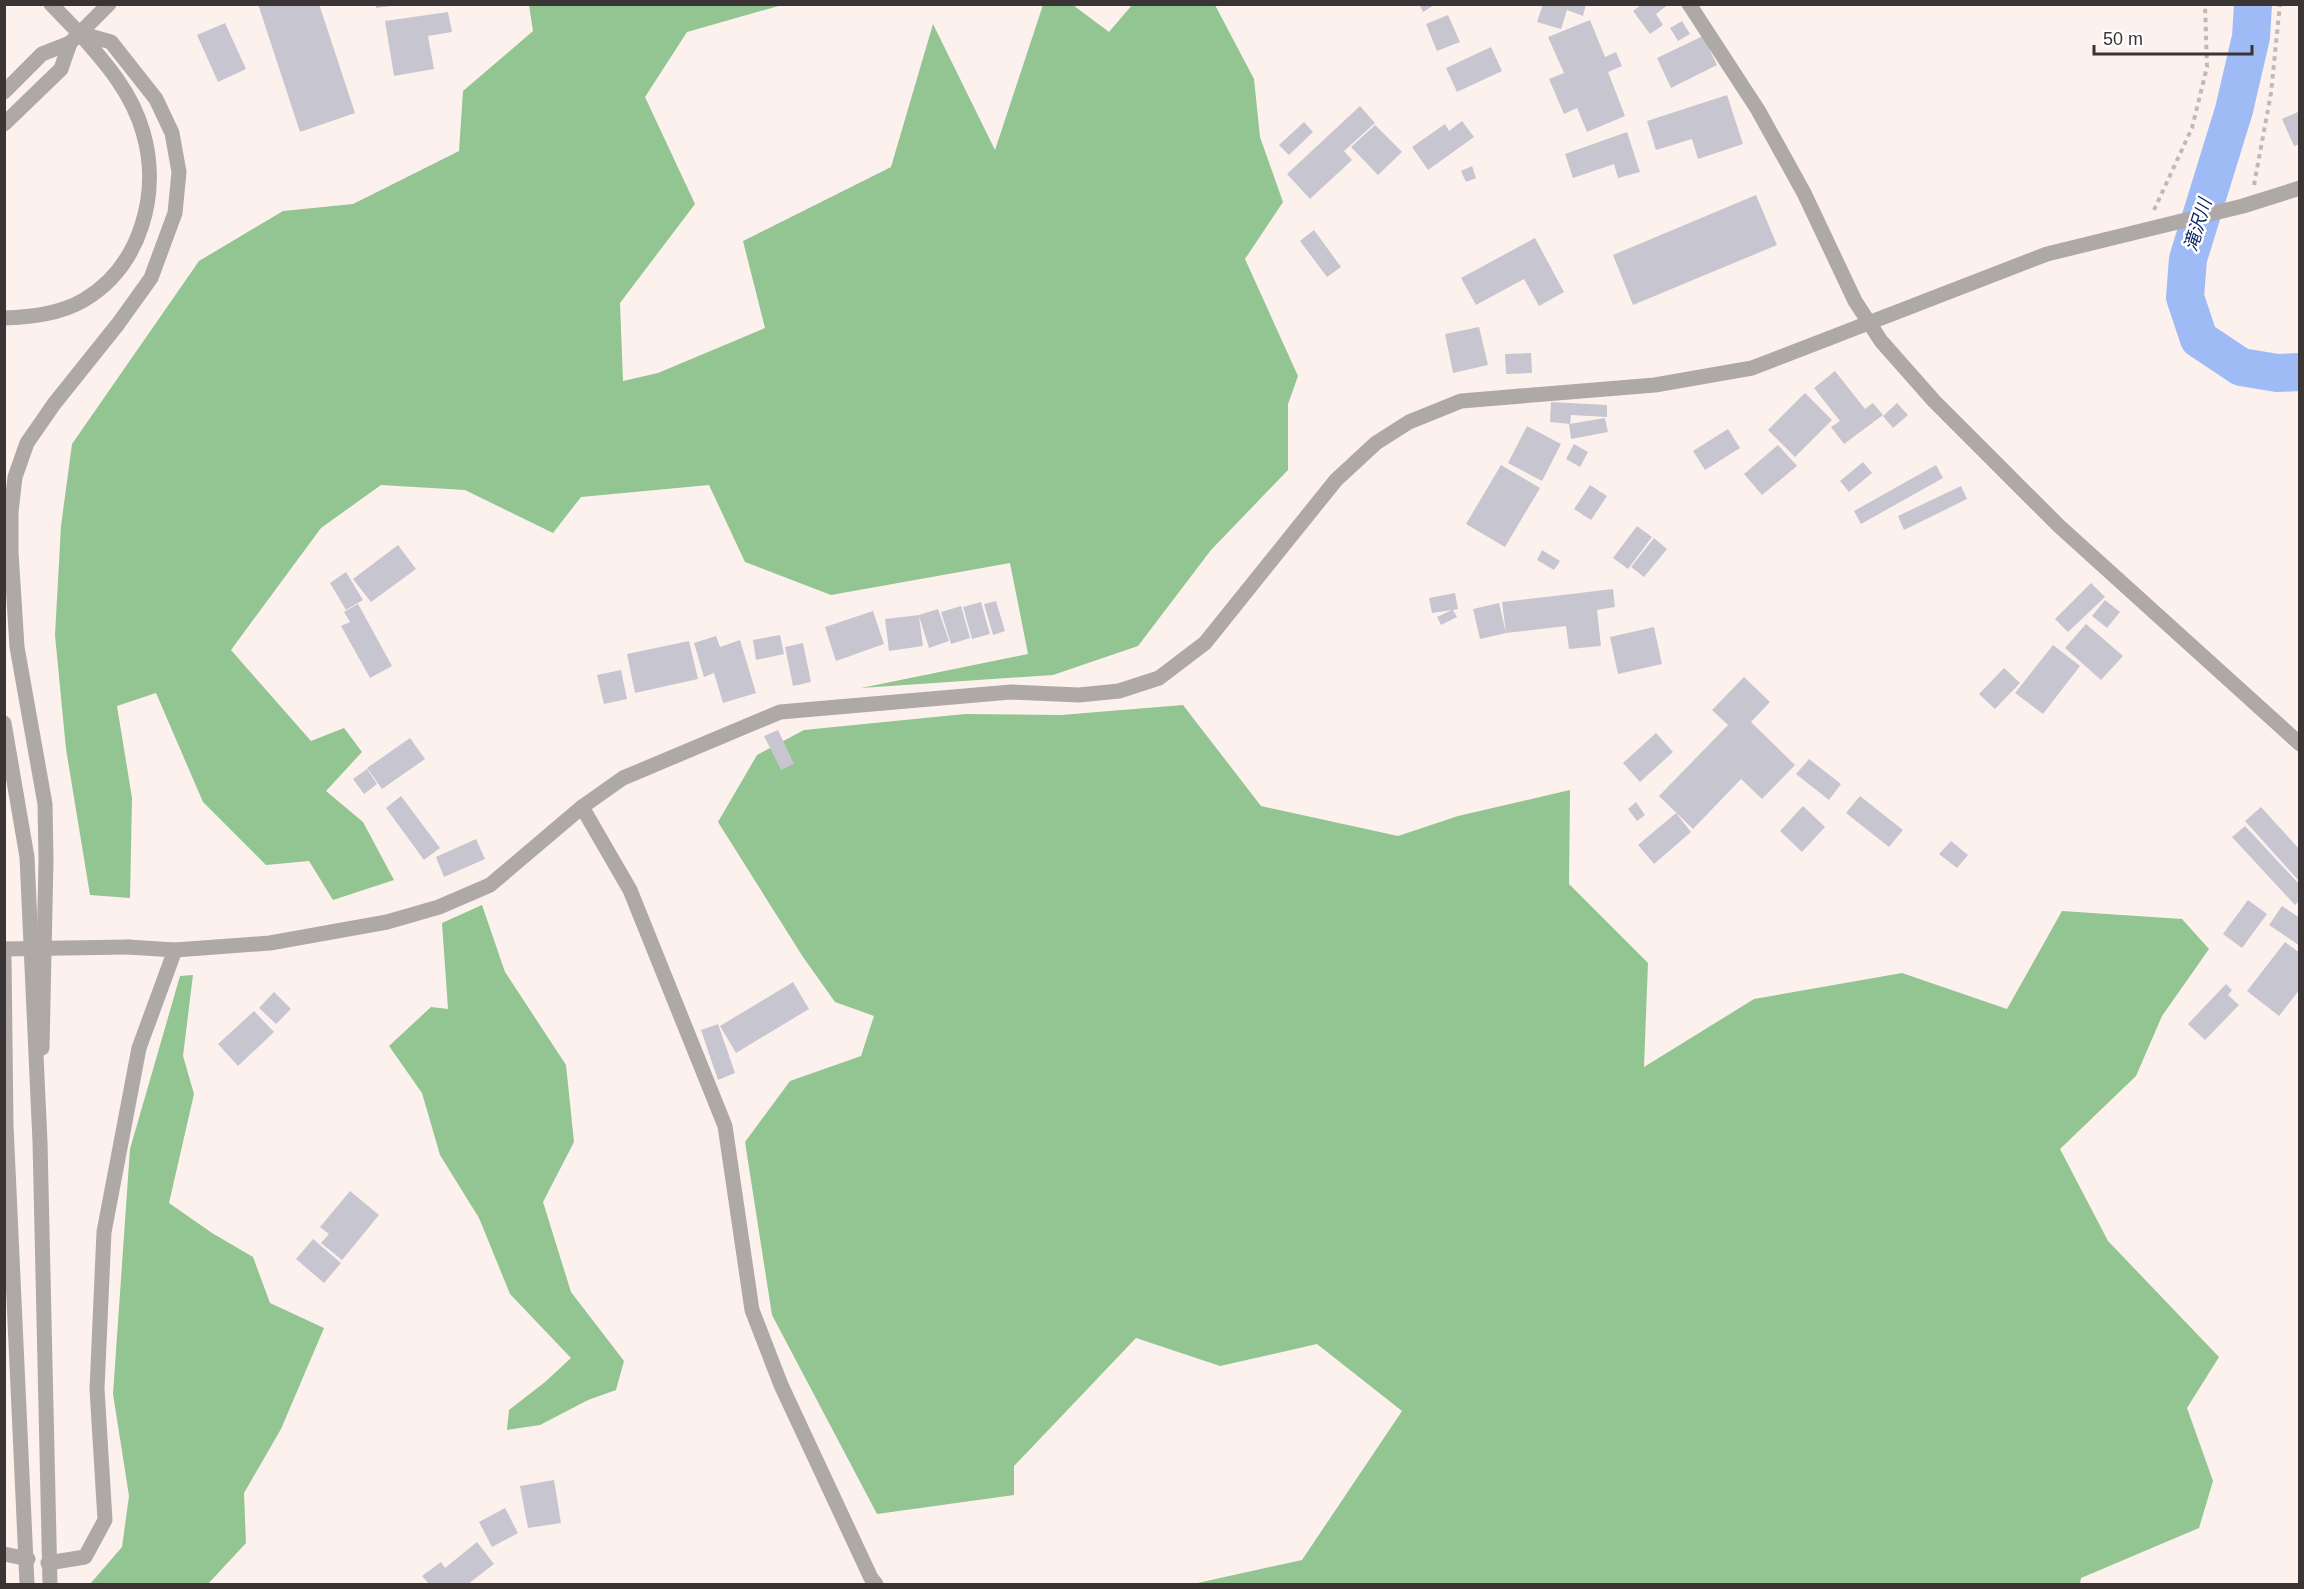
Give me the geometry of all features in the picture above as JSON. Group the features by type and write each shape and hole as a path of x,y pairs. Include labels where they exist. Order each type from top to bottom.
{"street":[{"path":"4,318 25,318 54,312 84,300 123,264 136,242 148,208 151,165 143,130 127,93 102,58 75,38 51,4"},
{"path":"4,92 42,54 75,38 109,4"},
{"path":"1689,4 1758,110 1804,193 1844,280 1881,341 1926,393 2059,526 2300,744"},
{"path":"4,124 61,69 75,38"},
{"path":"40,1142 46,860 45,804 30,728 12,587 11,512 15,477 33,433 151,278 176,213 179,172 172,133 156,99 111,42 75,38"},
{"path":"4,950 128,947 175,950 270,943 387,922 439,907 490,885 582,807 623,778 780,712 1011,692 1079,695 1119,691 1159,678 1204,644 1336,480 1376,443 1409,422 1461,401 1655,385 1752,368 2047,254 2176,223 2300,188"},
{"path":"4,723 27,857 40,1142 50,1584"},
{"path":"582,807 630,890 726,1126 752,1310 781,1385 871,1578 876,1584"},
{"path":"48,1563 85,1557 105,1520 97,1389 104,1232 139,1048 175,950"},
{"path":"4,957 5,1119 27,1584"},
{"path":"4,1554 27,1559"}],"path":[{"path":"2150,228 2148,223 2192,128 2197,108 2207,67 2205,4"},
{"path":"2247,204 2271,93 2280,4"}],"green space":[{"path":"529,5 782,5 687,32 645,97 695,204 620,303 623,381 658,373 765,328 743,241 891,167 933,24 995,150 1043,5 1073,5 1109,32 1132,5 1215,5 1254,79 1260,137 1283,202 1245,259 1298,376 1288,404 1288,470 1211,550 1138,646 1053,675 861,688 1028,654 1010,563 831,595 745,562 709,485 581,497 553,533 465,490 381,485 321,528 231,650 311,741 344,728 362,752 326,791 363,822 394,880 333,900 309,861 266,865 203,802 156,693 117,706 132,798 130,898 90,895 66,749 55,635 61,526 72,444 199,261 283,211 353,204 459,151 463,91 533,31"},
{"path":"1183,705 1261,806 1398,836 1458,816 1570,790 1569,884 1648,963 1644,1067 1754,999 1902,973 2007,1009 2062,911 2182,919 2209,949 2162,1016 2136,1076 2060,1149 2108,1241 2219,1357 2187,1408 2213,1481 2199,1528 2081,1578 2080,1584 1193,1584 1302,1560 1402,1411 1317,1344 1220,1366 1136,1338 1014,1466 1014,1495 877,1514 772,1315 745,1142 790,1081 861,1056 874,1016 835,1002 803,957 718,822 757,755 804,730 965,714 1061,715"},
{"path":"482,905 505,972 566,1065 574,1142 543,1202 571,1292 624,1361 616,1390 588,1400 540,1425 507,1430 509,1410 571,1358 510,1294 479,1218 440,1155 422,1093 389,1046 431,1007 448,1009 442,923"},
{"path":"193,975 183,1056 194,1094 169,1203 212,1233 253,1257 270,1303 324,1328 281,1429 244,1493 246,1543 208,1584 90,1584 122,1547 129,1496 113,1394 130,1149 180,976"}],"building":[{"path":"258,4 319,4 355,113 300,132"},
{"path":"376,4 391,4 391,6 376,8"},
{"path":"1419,4 1436,4 1423,12"},
{"path":"1543,4 1586,4 1583,16 1567,10 1561,29 1537,22"},
{"path":"1642,4 1669,4 1656,14 1663,25 1650,34 1633,11"},
{"path":"448,12 452,32 428,36 434,69 394,76 385,21"},
{"path":"1448,15 1460,42 1437,51 1426,24"},
{"path":"1590,20 1605,57 1616,52 1622,66 1608,72 1625,116 1587,132 1577,108 1564,114 1549,79 1564,73 1548,37"},
{"path":"1682,21 1690,34 1678,41 1670,28"},
{"path":"225,23 246,69 218,82 197,35"},
{"path":"1703,36 1717,65 1671,88 1657,58"},
{"path":"1491,47 1502,71 1457,92 1446,68"},
{"path":"1727,95 1743,144 1698,159 1692,139 1656,150 1647,121"},
{"path":"1360,106 1375,123 1344,151 1352,160 1310,199 1287,174"},
{"path":"2300,111 2300,144 2294,146 2282,119"},
{"path":"1462,121 1474,137 1428,170 1412,147 1445,124 1449,131"},
{"path":"1304,122 1313,132 1289,155 1279,145"},
{"path":"1375,125 1402,152 1378,175 1351,147"},
{"path":"1627,132 1640,172 1618,178 1614,164 1573,178 1565,154"},
{"path":"1472,166 1476,178 1466,182 1461,171"},
{"path":"1756,195 1777,245 1633,305 1613,255"},
{"path":"1314,230 1341,267 1327,277 1300,241"},
{"path":"1535,238 1564,292 1539,306 1524,279 1476,305 1461,278"},
{"path":"1479,327 1488,365 1453,373 1445,334"},
{"path":"1531,353 1532,373 1506,374 1505,354"},
{"path":"1835,371 1865,409 1873,403 1883,415 1844,444 1831,427 1840,421 1814,388"},
{"path":"1805,393 1832,420 1795,457 1768,430"},
{"path":"1551,402 1607,405 1607,417 1571,415 1570,424 1550,422"},
{"path":"1897,403 1908,415 1893,428 1883,416"},
{"path":"1605,418 1608,432 1571,439 1569,424"},
{"path":"1527,426 1561,444 1542,481 1508,463"},
{"path":"1728,429 1740,448 1705,470 1693,451"},
{"path":"1574,444 1588,452 1580,467 1566,459"},
{"path":"1778,445 1797,466 1762,495 1744,474"},
{"path":"1863,462 1872,473 1849,492 1840,481"},
{"path":"1501,465 1540,488 1505,547 1466,524"},
{"path":"1936,465 1943,478 1861,524 1854,511"},
{"path":"1590,485 1607,496 1591,520 1574,509"},
{"path":"1961,486 1967,499 1904,530 1898,516"},
{"path":"1637,526 1652,537 1628,569 1613,558"},
{"path":"1654,538 1667,549 1644,577 1631,567"},
{"path":"398,545 416,569 371,602 353,579"},
{"path":"1542,550 1560,561 1554,570 1537,560"},
{"path":"346,572 363,600 346,610 330,583"},
{"path":"2091,583 2105,597 2068,632 2055,619"},
{"path":"1613,589 1615,607 1597,610 1601,646 1569,649 1566,626 1506,633 1502,602"},
{"path":"1455,593 1458,609 1453,610 1457,617 1441,625 1437,617 1452,610 1432,613 1429,598"},
{"path":"2105,600 2120,612 2107,628 2092,616"},
{"path":"996,601 1005,631 993,635 984,604"},
{"path":"981,602 990,634 972,639 963,607"},
{"path":"1499,603 1506,633 1480,639 1473,609"},
{"path":"358,604 392,666 370,678 341,626 350,622 344,612"},
{"path":"961,606 970,638 951,644 941,612"},
{"path":"938,609 949,641 929,648 919,616 923,646 889,651 885,619 919,615"},
{"path":"873,611 884,644 836,661 825,627"},
{"path":"2086,624 2123,656 2101,680 2065,648"},
{"path":"1654,627 1662,664 1618,674 1610,637"},
{"path":"780,635 784,654 756,660 753,640"},
{"path":"716,636 720,647 740,640 756,693 723,703 714,673 704,677 694,643"},
{"path":"689,641 698,679 635,693 627,654"},
{"path":"803,643 811,682 793,686 785,647"},
{"path":"2053,645 2080,666 2043,714 2015,693"},
{"path":"2004,668 2020,683 1995,709 1979,694"},
{"path":"621,670 627,699 604,704 597,675"},
{"path":"1744,677 1770,702 1751,722 1795,765 1762,799 1741,779 1693,829 1659,796 1728,725 1712,710"},
{"path":"778,730 794,764 781,770 764,736"},
{"path":"1656,733 1673,752 1640,782 1623,763"},
{"path":"410,738 425,759 382,789 367,768"},
{"path":"1809,759 1841,784 1829,800 1796,774"},
{"path":"367,769 377,784 364,794 353,779"},
{"path":"401,796 440,848 424,860 386,808"},
{"path":"1860,796 1903,830 1889,847 1846,813"},
{"path":"1636,802 1645,815 1637,821 1628,809"},
{"path":"1803,806 1825,827 1802,852 1780,831"},
{"path":"2261,807 2300,850 2300,882 2245,821"},
{"path":"1676,813 1691,832 1654,864 1638,845"},
{"path":"2245,826 2300,885 2300,900 2295,905 2232,837"},
{"path":"476,839 485,859 444,877 436,857"},
{"path":"1951,841 1968,855 1957,868 1939,854"},
{"path":"2248,900 2267,914 2242,948 2223,934"},
{"path":"2282,906 2300,918 2300,946 2269,925"},
{"path":"2285,942 2300,953 2300,989 2279,1016 2247,991"},
{"path":"793,982 809,1009 736,1053 720,1026"},
{"path":"2226,984 2232,990 2228,995 2239,1005 2205,1040 2188,1024"},
{"path":"274,992 291,1009 276,1024 259,1008"},
{"path":"254,1011 274,1032 238,1066 218,1044"},
{"path":"718,1024 735,1073 718,1080 701,1030"},
{"path":"350,1191 379,1215 342,1260 321,1243 329,1234 320,1227"},
{"path":"313,1239 341,1263 324,1283 296,1259"},
{"path":"554,1480 561,1523 528,1528 520,1486"},
{"path":"505,1508 518,1533 492,1547 479,1522"},
{"path":"477,1542 494,1564 468,1584 429,1584 422,1576 441,1562 445,1568"}],"waterway":[{"name":"滝沢川","path":"2253,4 2251,37 2234,110 2188,259 2185,297 2199,339 2241,367 2277,373 2300,372"}]}
